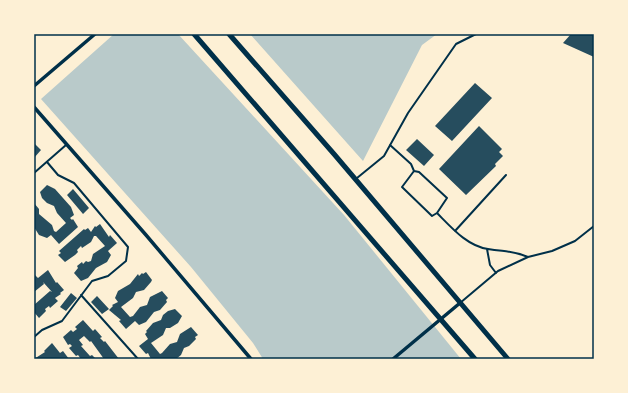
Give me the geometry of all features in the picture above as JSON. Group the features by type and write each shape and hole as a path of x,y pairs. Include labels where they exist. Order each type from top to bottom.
{"main road":[{"path":"194,34 476,359"},
{"path":"229,34 356,179 508,359"}],"street":[{"path":"34,86 95,34"},
{"path":"34,107 146,235 251,359"},
{"path":"393,359 460,303"}],"lane":[{"path":"356,179 374,166 384,156 408,113 456,44 476,34"},
{"path":"34,173 67,144"},
{"path":"390,145 411,164 414,171"},
{"path":"34,337 42,330 62,321 92,281 108,276 126,261 128,247 74,183 58,175 46,162"},
{"path":"414,171 419,172 447,198 437,213 432,216 402,187 414,171"},
{"path":"455,231 506,175"},
{"path":"437,213 455,231 476,246 487,249 512,251 528,257"},
{"path":"460,303 496,273 528,257 552,251 575,241 594,226"},
{"path":"487,249 490,266 496,273"},
{"path":"82,295 138,359"}],"shaded area":[{"path":"114,34 178,34 344,215 461,359 263,359 253,343 191,267 41,99"},
{"path":"250,34 437,34 422,45 363,161"}],"building":[{"path":"571,34 594,34 594,57 563,43"},
{"path":"475,83 492,98 452,141 435,126"},
{"path":"479,126 502,149 499,152 503,156 495,164 496,166 466,195 439,169"},
{"path":"417,139 434,155 424,166 406,150"},
{"path":"34,143 41,150 34,158"},
{"path":"47,185 55,189 71,207 74,215 70,218 72,220 73,219 78,227 59,244 51,235 47,238 39,235 34,227 34,203 39,209 39,214 52,225 54,231 56,232 66,223 57,213 54,206 47,203 42,198 40,192"},
{"path":"73,189 89,208 83,214 67,195"},
{"path":"100,224 109,237 110,235 117,243 108,251 111,255 107,262 96,268 88,278 81,281 74,273 78,268 77,266 82,262 83,264 86,261 91,261 93,254 105,246 96,236 94,236 91,242 82,248 81,246 75,255 65,262 58,255 61,253 59,251 84,229 85,230 88,228 91,232 95,226 96,227"},
{"path":"48,270 56,283 57,282 64,290 55,298 58,301 50,308 49,306 45,309 46,311 39,318 34,312 34,305 50,291 52,292 43,282 44,284 34,292 34,276 35,275 38,278"},
{"path":"146,272 152,280 151,282 144,290 136,292 133,298 121,307 130,317 133,316 140,307 147,305 150,297 162,291 168,298 166,300 167,302 160,310 154,312 146,322 139,325 135,321 126,329 119,321 121,320 109,310 113,306 112,305 118,302 115,298 118,291 130,284 138,274 139,276"},
{"path":"71,293 77,298 66,311 60,307"},
{"path":"97,296 109,309 102,314 91,302"},
{"path":"175,309 182,316 178,323 170,328 166,328 163,335 151,343 160,354 170,344 177,342 180,334 191,327 198,335 189,346 184,348 181,355 176,359 151,359 148,353 146,354 139,346 148,339 145,334 147,332 146,331 153,323 161,320 163,315 168,311"},
{"path":"83,320 93,331 95,329 102,337 100,338 104,342 105,341 119,359 104,359 91,341 90,342 84,336 79,340 83,345 81,346 90,356 92,355 96,359 81,359 78,355 76,356 69,348 72,346 70,344 68,345 63,337 71,330 73,332 77,329 75,327"},
{"path":"52,343 60,353 63,351 69,359 34,359 45,352 44,351"}]}
